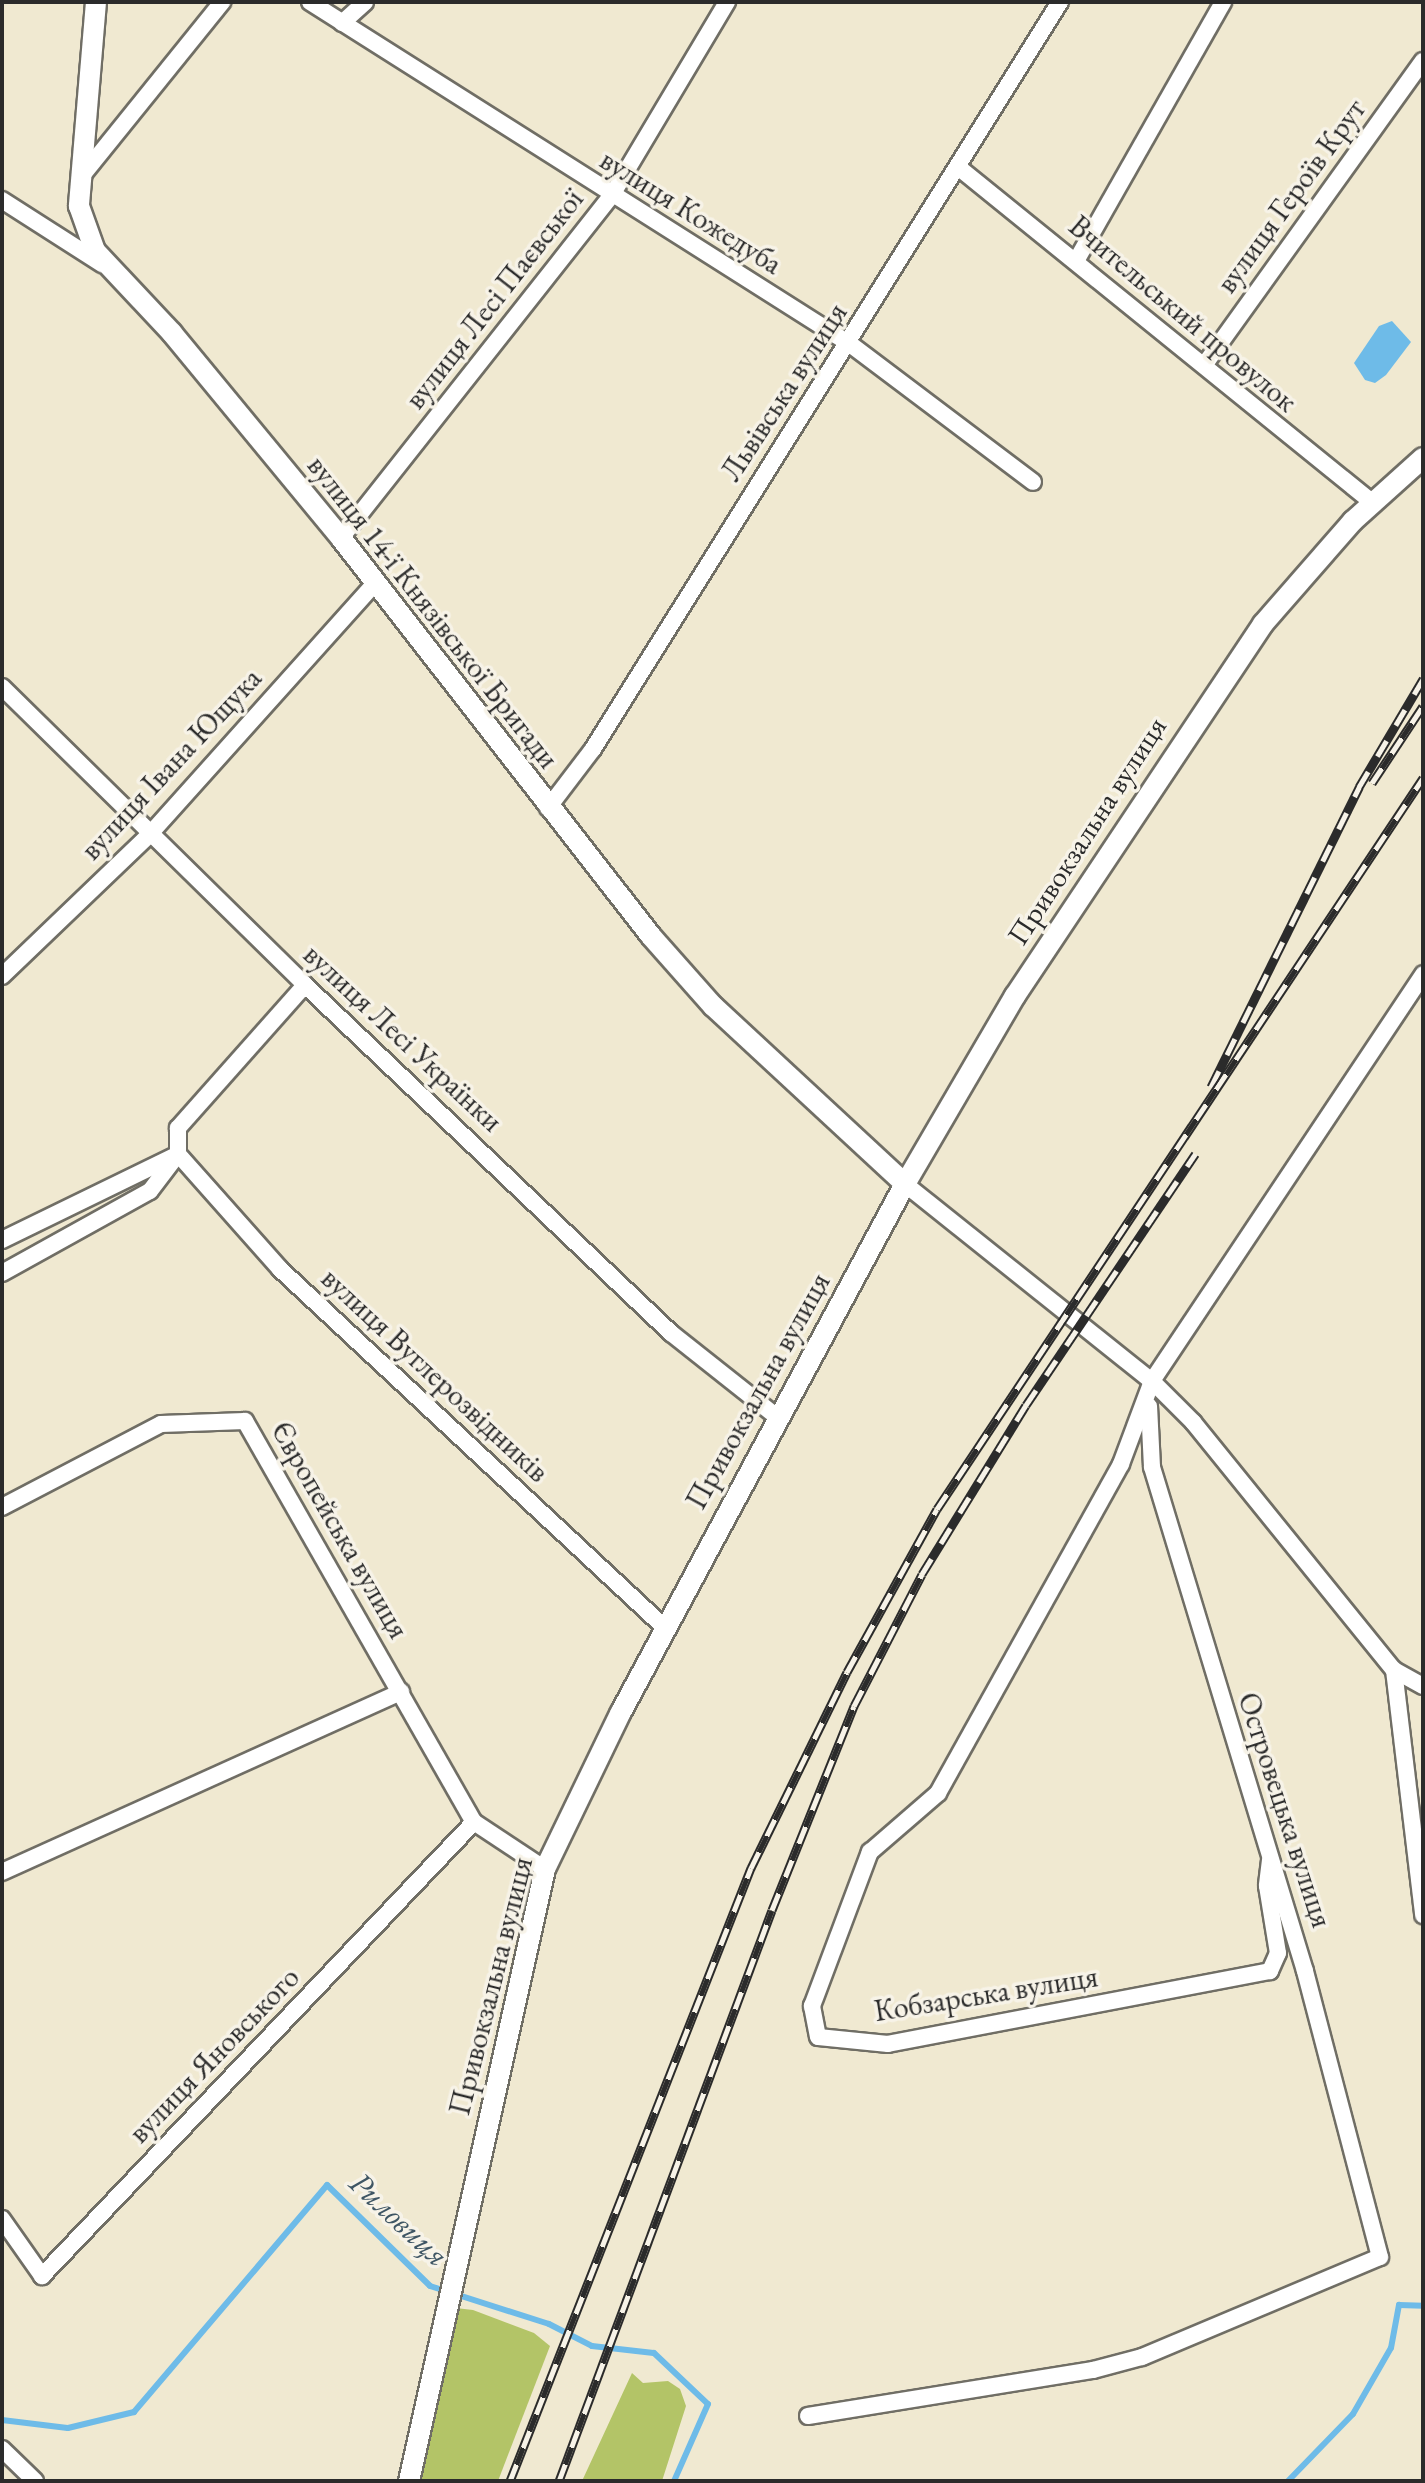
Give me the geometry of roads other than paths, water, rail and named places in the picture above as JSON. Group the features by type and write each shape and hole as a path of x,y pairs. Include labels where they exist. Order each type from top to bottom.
{"street":[{"name":"вулиця 14-ї Князівської Бригади","path":"96,2 79,206 95,251 341,538 548,808 713,1006 905,1184"},
{"path":"81,177 222,2"},
{"name":"вулиця Кожедуба","path":"310,2 850,344 1033,482"},
{"path":"342,23 365,2"},
{"name":"вулиця Лесі Паєвської","path":"341,538 612,195 727,2"},
{"name":"Львівська вулиця","path":"548,808 593,749 850,344 1060,2"},
{"path":"1076,261 1223,2"},
{"name":"вулиця Героїв Крут","path":"1205,364 1423,61"},
{"name":"Вчительський провулок","path":"958,167 1205,364 1282,434 1373,503"},
{"path":"2,200 120,278"},
{"path":"28,215 56,225 79,206"},
{"name":"Привокзальна вулиця","path":"409,2481 545,1869 664,1627 905,1184 1015,996 1169,760 1263,624 1373,503 1423,458"},
{"name":"вулиця Івана Ющука","path":"4,969 150,834 375,583"},
{"name":"вулиця Лесі Українки","path":"2,687 305,985 671,1333 777,1417"},
{"path":"1152,1381 1423,974"},
{"path":"2,1273 150,1191 178,1154 178,1128 305,985"},
{"path":"2,1240 178,1154"},
{"name":"вулиця Вуглерозвідників","path":"178,1154 280,1269 664,1627"},
{"path":"905,1184 1152,1381 1193,1422 1394,1670 1423,1686"},
{"name":"Островецька вулиця","path":"808,2416 1093,2370 1142,2357 1380,2257 1305,1971 1152,1467 1146,1423 1152,1381"},
{"name":"Кобзарська вулиця","path":"1152,1381 1121,1464 938,1793 870,1852 812,2006 818,2037 888,2044 1270,1971 1278,1953 1267,1886 1270,1860"},
{"name":"Європейська вулиця","path":"2,1507 161,1424 245,1421 474,1822 545,1869"},
{"path":"1394,1670 1423,1915"},
{"path":"2,1872 401,1692"},
{"name":"вулиця Яновського","path":"2,2219 42,2276 474,1822"},
{"path":"2,2449 35,2481"}],"water":[{"path":"1392,321 1411,342 1386,375 1375,383 1365,380 1354,363 1379,326"}],"waterway":[{"name":"Риловиця","path":"2,2420 68,2428 134,2412 327,2185 430,2286 549,2324 592,2346 654,2353 708,2404 674,2481"},
{"name":"Риловиця","path":"1288,2481 1353,2414 1391,2348 1399,2305 1423,2306"}],"railway":[{"path":"1211,1087 1359,787 1423,679"},
{"path":"1372,783 1423,706"},
{"path":"510,2481 751,1868 847,1672 937,1509 1423,778"},
{"path":"559,2481 772,1910 854,1706 922,1574 1026,1405 1195,1154"}]}
